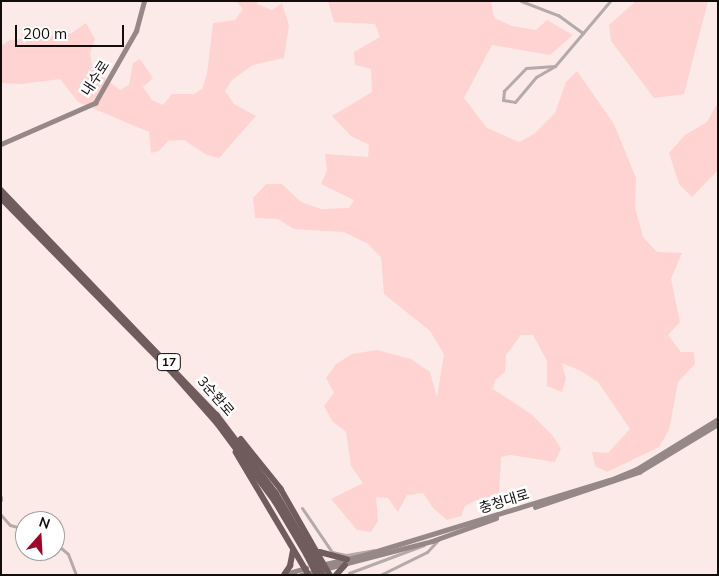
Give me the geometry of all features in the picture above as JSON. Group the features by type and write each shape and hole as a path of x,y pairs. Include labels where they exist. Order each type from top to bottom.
{"highway":[{"name":"3순환로","path":"1,190 202,398 267,480 312,553 323,575"},
{"name":"3순환로","path":"1,198 209,414 262,482 312,553 317,575"},
{"path":"209,414 244,465 305,571 321,557"},
{"path":"284,575 292,563 293,548"},
{"path":"312,553 321,557 328,569"},
{"path":"312,553 346,562 336,575"}],"main road":[{"name":"내수로","path":"1,144 95,103 136,31 144,1"},
{"name":"충청대로","path":"284,575 328,569 386,548 619,476 637,469 718,419"},
{"name":"충청대로","path":"346,562 432,541 639,472 718,424"}],"street":[{"path":"521,1 558,15 583,33"},
{"path":"555,66 526,68 504,91 503,100 515,102 536,77 555,66 610,1"},
{"path":"302,508 336,554 386,548"},
{"path":"1,515 10,525 15,526"},
{"path":"380,575 427,552 440,538"},
{"path":"350,573 406,554 432,541"},
{"path":"65,551 68,554 76,575"},
{"path":"275,575 284,575"}],"shaded area":[{"path":"236,1 258,1 257,4 272,10 282,3 289,26 284,58 253,65 232,80 225,91 234,104 256,116 219,158 207,155 184,140 168,141 159,151 151,153 149,132 78,102 60,79 22,84 1,83 1,46 10,40 70,34 86,23 95,39 90,53 93,69 120,90 129,85 133,63 140,59 153,78 143,87 152,100 163,105 172,94 194,94 202,89 207,74 213,23 235,20 243,9"},
{"path":"328,1 491,1 494,18 512,26 536,30 547,20 573,35 550,55 492,45 464,98 487,128 519,142 534,134 555,113 566,82 577,71 614,124 636,178 635,207 643,237 657,252 682,253 671,279 680,322 668,335 681,352 694,352 695,364 678,382 669,430 659,447 607,472 595,466 592,452 608,453 630,429 598,382 581,371 562,363 566,379 562,392 547,386 547,361 533,335 521,335 506,355 505,372 495,380 493,389 531,414 553,436 561,448 555,462 510,455 501,457 499,495 479,499 465,506 461,516 447,520 433,508 423,493 407,495 398,512 388,498 376,497 378,521 371,532 357,530 331,499 363,483 351,466 346,432 332,421 324,406 334,393 326,378 336,364 352,354 377,350 411,359 430,372 437,397 444,354 430,331 384,294 381,257 368,244 344,232 294,229 278,219 255,218 253,198 266,184 282,184 301,202 321,209 349,208 354,200 321,184 327,170 325,154 368,157 369,145 351,136 332,116 372,92 371,69 355,65 354,52 380,37 375,24 334,22"},
{"path":"636,1 708,1 684,94 654,98 611,41 609,25"},
{"path":"718,103 718,170 692,197 679,184 669,153 685,135 707,122"}]}
